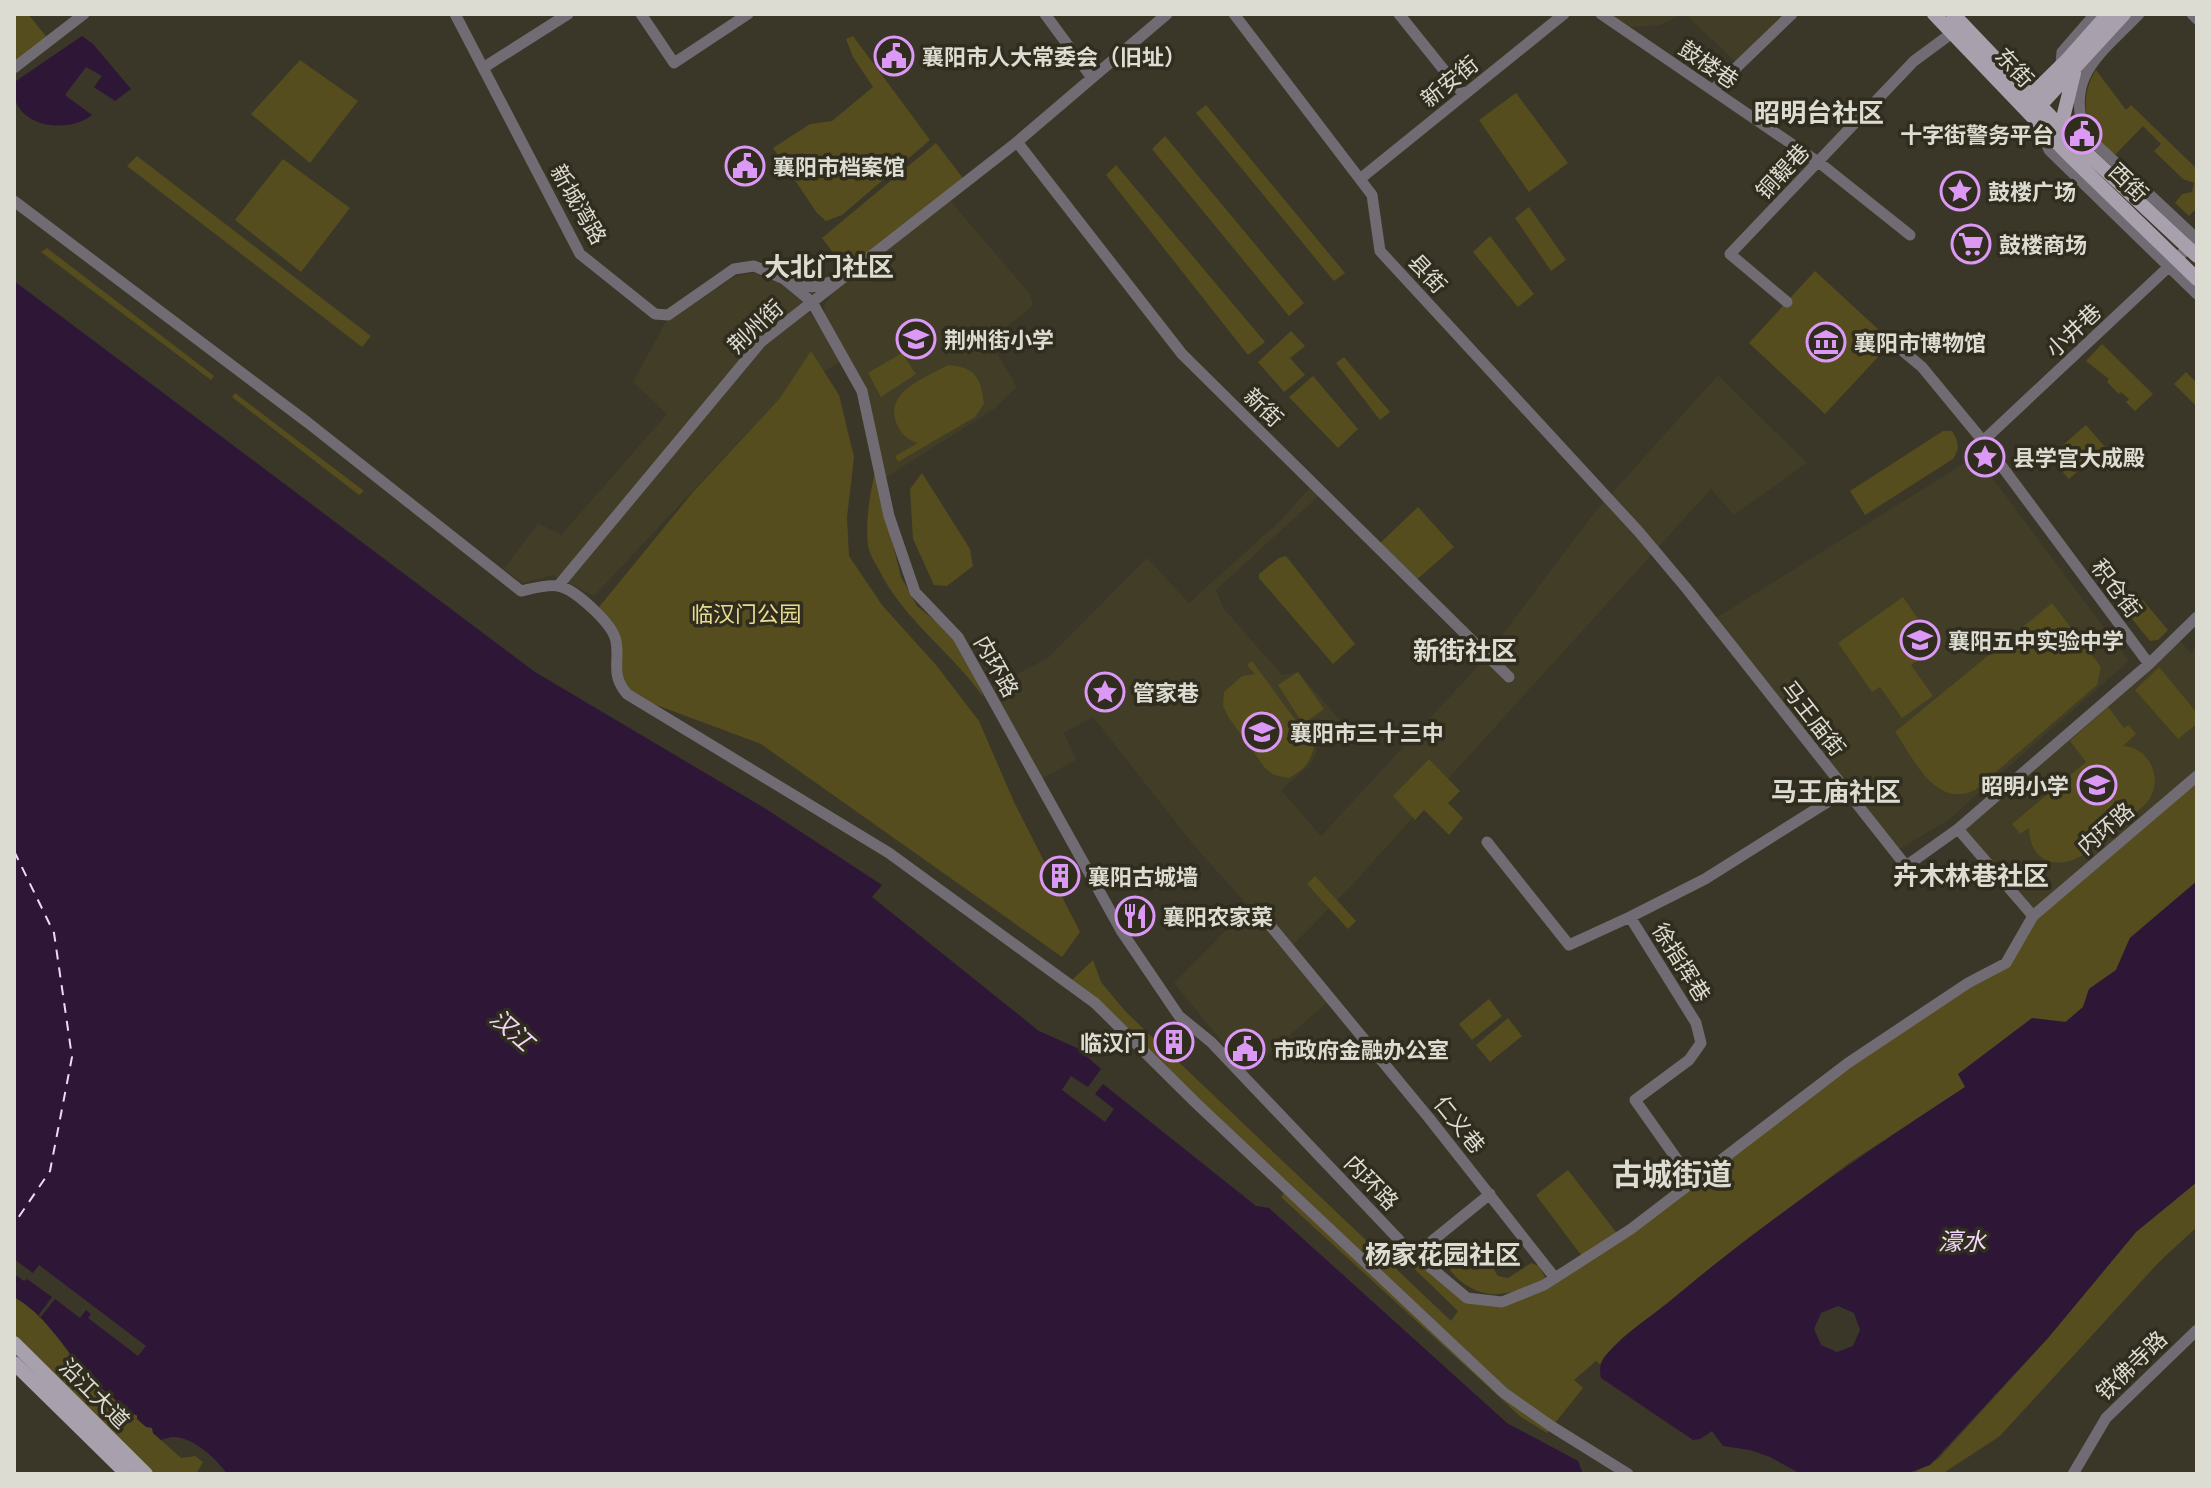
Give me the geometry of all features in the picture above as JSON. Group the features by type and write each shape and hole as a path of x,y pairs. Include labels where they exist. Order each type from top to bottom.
{"main road":[{"name":"东街","path":"1934,14 2032,109"},
{"name":"东街","path":"1953,14 2006,69 2032,109"},
{"path":"2032,109 2108,14"},
{"path":"2006,69 2032,83 2069,63 2124,14"},
{"path":"2069,63 2064,127 2081,139"},
{"name":"西街","path":"2032,109 2081,139 2195,243"},
{"name":"西街","path":"2032,109 2173,263 2197,279"},
{"name":"沿江大道","path":"14,1343 146,1474"},
{"name":"沿江大道","path":"14,1363 127,1474"}],"street":[{"path":"14,68 84,14"},
{"name":"新城湾路","path":"455,14 580,254 655,314 668,315 734,269 754,266 784,279 812,302"},
{"path":"483,68 568,14"},
{"path":"641,14 674,63 748,14"},
{"path":"1045,14 1092,78"},
{"name":"荆州街","path":"558,586 761,342 1017,142 1167,14"},
{"name":"县街","path":"1234,14 1372,195 1380,251 1639,532"},
{"path":"1399,14 1464,95"},
{"name":"新安街","path":"1360,179 1564,14"},
{"name":"鼓楼巷","path":"1601,14 1818,161 1910,235"},
{"path":"1713,90 1792,14"},
{"path":"2069,63 2062,52 2095,14"},
{"path":"2081,139 2079,91 2085,72 2139,14"},
{"path":"2192,14 2197,19"},
{"name":"铜鞮巷","path":"1787,302 1730,254 1914,61 1952,33"},
{"name":"新街","path":"1017,142 1182,354 1509,677"},
{"path":"14,201 307,422 521,591 558,586 581,598 616,640 619,684 627,694 889,853 1095,1003 1197,1104 1504,1393 1628,1474"},
{"name":"小井巷","path":"1983,441 2195,243"},
{"path":"2173,263 2197,294"},
{"path":"784,279 812,287 842,279"},
{"path":"826,327 824,305 842,279"},
{"name":"内环路","path":"812,302 862,391 889,516 915,592 958,637 1122,932 1179,1016 1211,1042 1416,1254 1467,1298 1502,1302 1555,1278 1631,1229 1848,1063 1968,983 2006,963 2033,916 2197,776"},
{"name":"积仓街","path":"1892,342 1922,367 1983,441 2149,664"},
{"name":"马王庙街","path":"1639,532 1906,866 1958,829"},
{"path":"2033,916 1958,829 2149,664 2197,617"},
{"name":"徐指挥巷","path":"1693,1182 1635,1100 1689,1060 1701,1043 1696,1023 1630,917 1705,879 1845,791"},
{"path":"1487,842 1569,945 1630,917"},
{"name":"仁义巷","path":"1269,924 1555,1278"},
{"path":"1416,1254 1490,1194"},
{"name":"铁佛寺路","path":"2073,1474 2106,1418 2197,1330"}],"shaded area":[{"path":"1601,14 1682,14 1660,25 1622,28"},
{"path":"1685,14 1792,14 1739,65"},
{"name":"荆州街小学","path":"947,197 1030,294 1033,305 1003,330 994,348 1017,387 994,409 882,480 862,391 826,327 824,305 842,279"},
{"path":"755,273 781,284 800,298 843,360 780,398 594,596 553,575 523,583 504,569 538,523 561,535 667,414 633,382 666,322 736,276"},
{"path":"1718,375 1807,463 1734,515 1711,489 1351,886 1294,944 1335,996 1247,1072 1174,983 1249,907 1192,843 1093,717 1064,733 1076,760 1039,780 990,688 1048,658 1147,558 1189,603 1281,520 1314,483 1323,492 1216,590 1224,609 1282,675 1298,672 1341,721 1317,743 1316,754 1309,766 1281,790 1321,836 1480,664 1595,512"},
{"name":"襄阳五中实验中学","path":"1976,456 2129,661 1947,821 1894,852 1711,621"},
{"name":"昭明小学","path":"2177,637 2191,653 2197,645 2197,776 2033,916 1958,829"}],"green space":[{"path":"14,14 28,14 49,40 14,68"},
{"path":"853,36 930,140 842,215 826,221 817,213 773,148 810,124 832,121 873,87 853,57 846,39"},
{"path":"300,60 358,101 310,163 251,114"},
{"path":"2096,70 2126,110 2131,105 2197,169 2197,208 2189,216 2175,203 2182,194 2192,192 2194,183 2183,179 2154,151 2161,144 2143,126 2114,156 2090,135 2086,101 2088,86"},
{"path":"1516,93 1568,163 1529,192 1479,120"},
{"path":"1206,105 1345,273 1334,281 1196,113"},
{"path":"1165,136 1304,303 1289,316 1152,149"},
{"path":"936,143 966,182 849,274 822,238"},
{"path":"137,156 371,336 362,347 127,166"},
{"path":"283,159 350,208 301,272 235,220"},
{"path":"1116,165 1265,342 1248,355 1106,175"},
{"path":"1529,207 1566,260 1551,271 1515,218"},
{"path":"1490,236 1534,294 1518,307 1473,252"},
{"path":"47,248 214,376 211,380 41,252"},
{"path":"1815,271 1892,342 1825,414 1749,343"},
{"path":"1291,331 1305,346 1290,358 1305,375 1284,392 1258,362"},
{"path":"2102,344 2153,394 2135,411 2126,402 2129,399 2121,392 2119,394 2107,382 2109,379 2086,361"},
{"name":"临汉门公园","path":"811,351 839,395 854,457 847,517 849,556 882,605 936,665 979,721 1014,802 1080,932 1062,957 761,744 627,694 619,684 616,640 595,612 693,492 780,398"},
{"path":"902,353 916,374 881,397 868,373"},
{"path":"1344,357 1390,412 1380,420 1336,363"},
{"path":"948,365 965,368 975,375 984,404 975,417 898,462 895,456 918,443 907,438 898,426 894,411 897,402 910,386"},
{"path":"2186,372 2197,383 2197,407 2174,384"},
{"path":"1313,376 1358,429 1338,448 1289,397"},
{"path":"235,393 364,491 359,495 232,397"},
{"path":"2086,425 2105,447 2069,479 2049,457"},
{"path":"1943,431 1952,431 1956,438 1958,448 1953,459 1865,515 1850,491"},
{"path":"875,471 901,577 917,606 961,645 984,698 901,604 872,557 867,526"},
{"path":"922,473 970,549 973,566 947,586 934,585 913,539 910,489"},
{"path":"1418,507 1454,547 1414,582 1377,546"},
{"path":"1286,556 1355,644 1333,664 1259,578 1259,574"},
{"path":"2135,591 2168,630 2158,640 2150,641 2119,603"},
{"path":"1903,597 1937,647 1911,665 1933,696 1902,718 1880,687 1872,692 1838,643"},
{"path":"2052,603 2101,667 2097,685 1975,790 1961,794 1948,793 1937,787 1918,767 1895,732"},
{"path":"1252,661 1314,745 1306,765 1289,778 1274,775 1265,768 1223,706 1224,692 1242,676 1255,674 1247,665"},
{"path":"2159,667 2197,713 2197,724 2178,739 2135,690"},
{"path":"1298,672 1324,709 1303,724 1278,685"},
{"path":"2108,707 2124,728 2129,725 2136,734 2123,746 2141,752 2147,758 2154,775 2153,793 2142,808 2085,854 2065,862 2047,860 2034,849 2029,828 2020,834 2012,824 2086,762 2070,741"},
{"path":"1429,759 1460,791 1448,803 1463,818 1449,835 1424,810 1415,820 1393,796"},
{"path":"2197,776 2197,881 2130,938 2116,970 2089,989 2083,1007 2065,1022 1849,1163 1704,1273 1606,1355 1600,1364 1596,1361 1574,1380 1583,1388 1547,1433 1521,1417 1281,1197 1287,1189 1072,980 1093,960 1101,982 1126,1012 1451,1321 1458,1311 1395,1250 1403,1244 1467,1298 1502,1302 1584,1259 1536,1195 1568,1170 1619,1236 1848,1063 2006,963 2033,916"},
{"path":"1315,876 1356,921 1348,929 1307,884"},
{"path":"1489,999 1502,1016 1472,1040 1459,1024"},
{"path":"1508,1018 1522,1036 1490,1062 1476,1045"},
{"path":"2197,1182 2197,1227 2159,1262 2000,1436 1942,1474 1912,1474 1938,1459 2048,1338 2136,1232"},
{"path":"1472,1241 1498,1276 1508,1278 1531,1263 1539,1266 1545,1277 1542,1282 1502,1294 1473,1289 1454,1275 1446,1257"},
{"path":"14,1297 35,1312 101,1389 152,1428 153,1433 181,1458 195,1456 203,1462 196,1474 146,1474 14,1343"}],"water":[{"path":"82,36 93,44 131,89 115,101 94,87 102,76 86,67 65,95 92,115 67,125 39,122 28,116 19,108 15,96 16,81"},
{"name":"汉江","path":"14,281 535,672 766,809 882,885 872,897 1039,1031 1077,1048 1101,1069 1088,1087 1071,1076 1062,1090 1105,1122 1114,1109 1095,1094 1103,1084 1256,1206 1269,1208 1507,1423 1578,1461 1583,1474 227,1474 211,1456 189,1441 174,1437 161,1440 120,1400 117,1401 91,1379 44,1321 14,1297"},
{"name":"濠水","path":"2197,881 2197,1182 2136,1232 2048,1338 1930,1465 1905,1474 1801,1474 1770,1457 1723,1446 1712,1431 1693,1440 1601,1378 1602,1360 1622,1339 1782,1213 1965,1087 1958,1074 2032,1018 2066,1022 2083,1007 2089,989 2116,970 2130,938","holes":["1838,1306 1854,1313 1860,1330 1853,1346 1837,1352 1821,1345 1814,1329 1821,1313"]}],"pier":[{"path":"14,1259 33,1273 39,1265 146,1346 138,1356 88,1318 91,1314 86,1310 80,1318 55,1299 40,1318 38,1316 52,1297 27,1279 24,1281 14,1274"}],"ferry route":[{"path":"14,851 54,933 72,1057 50,1171 14,1224"}],"place":[{"name":"襄阳市人大常委会（旧址）","path":"894,56"},
{"name":"十字街警务平台","path":"2082,134"},
{"name":"襄阳市档案馆","path":"745,166"},
{"name":"鼓楼广场","path":"1960,191"},
{"name":"鼓楼商场","path":"1971,244"},
{"name":"荆州街小学","path":"916,339"},
{"name":"襄阳市博物馆","path":"1826,342"},
{"name":"县学宫大成殿","path":"1985,457"},
{"name":"襄阳五中实验中学","path":"1920,640"},
{"name":"管家巷","path":"1105,692"},
{"name":"襄阳市三十三中","path":"1262,732"},
{"name":"昭明小学","path":"2097,785"},
{"name":"襄阳古城墙","path":"1060,876"},
{"name":"襄阳农家菜","path":"1135,916"},
{"name":"临汉门","path":"1174,1042"},
{"name":"市政府金融办公室","path":"1245,1049"}],"district":[{"name":"昭明台社区","path":"1819,112"},
{"name":"大北门社区","path":"829,266"},
{"name":"新街社区","path":"1465,650"},
{"name":"马王庙社区","path":"1836,791"},
{"name":"卉木林巷社区","path":"1971,875"},
{"name":"古城街道","path":"1672,1174"},
{"name":"杨家花园社区","path":"1443,1254"}]}
